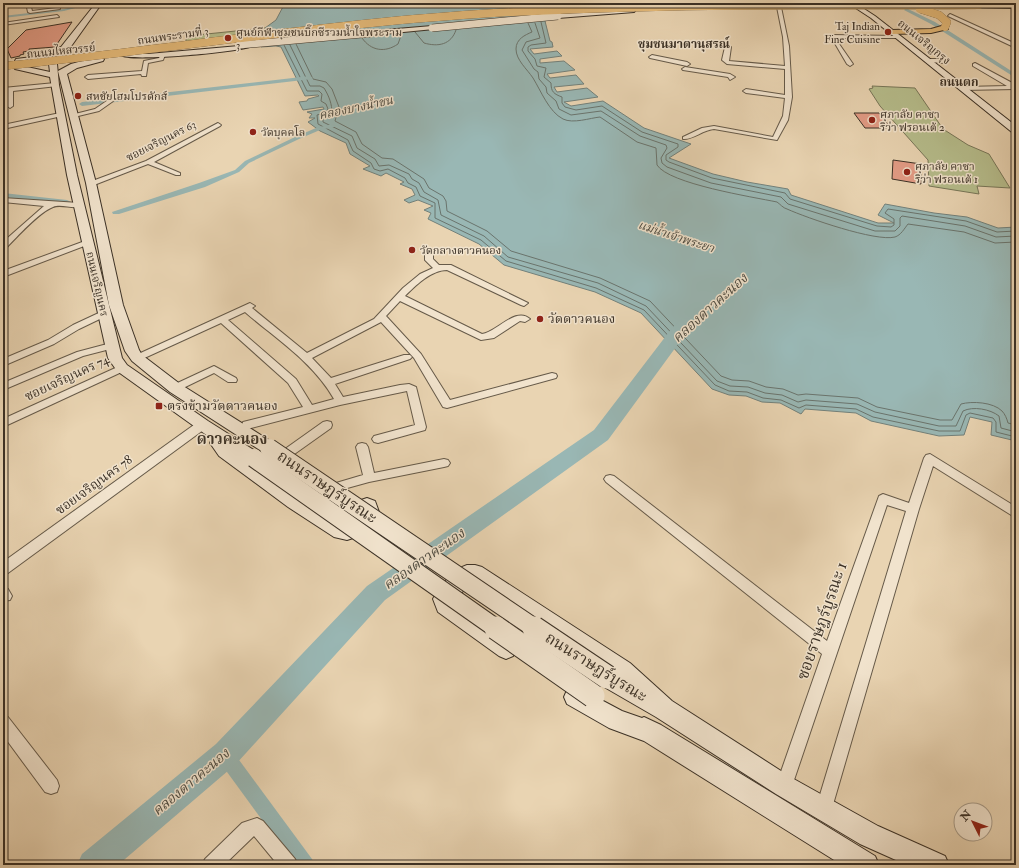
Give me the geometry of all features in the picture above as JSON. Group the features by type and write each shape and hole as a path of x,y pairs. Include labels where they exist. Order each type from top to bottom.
{"main road":[{"path":"716,4 731,3"},
{"path":"649,10 559,19 551,18 550,16 560,13 614,8 731,3"},
{"path":"908,3 911,5 920,6"},
{"name":"ถนนพระรามที่ 3","path":"3,65 109,53 257,33 384,19 532,8 716,4 970,3"},
{"path":"58,68 66,48 98,4"},
{"name":"ถนนพระรามที่ 3","path":"3,65 109,56 320,28 534,10 662,6 979,4 1015,6"},
{"path":"879,5 909,7 932,12 942,17 947,22 945,27 937,30 895,34"},
{"name":"ถนนพระรามที่ 3","path":"858,6 1015,6"},
{"name":"ถนนมไหสวรรย์","path":"3,65 19,64 58,68 89,56 102,57 558,16 614,8 649,10 685,8 858,6"},
{"name":"ถนนเจริญกรุง","path":"858,6 873,16 1016,131"},
{"path":"873,16 877,9 891,7"},
{"path":"19,64 58,68 74,66 102,57 171,47 240,41 251,42 251,45 246,47 162,55 123,55"},
{"path":"19,64 66,48 89,56"},
{"name":"ถนนเจริญนคร","path":"58,68 60,115 79,205 115,358 122,368 208,429 262,453"},
{"name":"ถนนเจริญนคร","path":"58,68 74,115 91,183 116,305 132,351 137,358 175,388 241,426 262,453"},
{"path":"75,187 91,183"},
{"path":"208,429 225,452 340,532 347,533 370,512 369,506 340,486 289,452 241,426"},
{"name":"ถนนราษฎร์บูรณะ","path":"262,453 607,677 664,709 784,786 869,835 936,865"},
{"name":"ถนนราษฎร์บูรณะ","path":"262,453 593,696 866,865"},
{"path":"653,733 617,720 573,696 445,606 443,598 467,573 476,573 622,670 664,709"}],"street":[{"path":"28,3 30,12 33,12 58,9 57,3"},
{"path":"98,4 128,3"},
{"path":"685,138 705,129 721,128 775,139 779,133 788,108 788,68 784,25 779,7"},
{"path":"950,15 1016,46"},
{"path":"3,24 57,16"},
{"path":"3,29 53,22"},
{"path":"850,64 832,36 895,34"},
{"path":"728,47 725,60 727,62 788,68"},
{"path":"88,77 144,74 146,62 161,59 162,55"},
{"path":"652,57 674,62 686,67 714,70 732,77 730,78"},
{"path":"929,61 945,61"},
{"path":"658,64 674,62"},
{"path":"975,64 1015,87"},
{"path":"3,90 10,90 58,68"},
{"path":"101,76 104,72 122,70"},
{"path":"964,89 1015,87"},
{"path":"10,90 10,106"},
{"path":"746,91 788,97"},
{"path":"74,115 97,110 111,101"},
{"path":"3,126 60,115"},
{"path":"715,121 724,124 721,128"},
{"name":"ซอยเจริญนคร 63","path":"91,183 148,162 218,125"},
{"path":"148,162 178,174"},
{"path":"3,200 79,205"},
{"path":"3,246 40,212 52,204"},
{"path":"3,274 88,243"},
{"path":"432,251 429,260 438,268"},
{"path":"306,357 382,317 399,297 423,276 438,268 448,267 524,303"},
{"path":"399,297 481,337 491,336 518,318 525,319"},
{"path":"137,358 248,307 280,337 306,357 329,382 340,401"},
{"path":"3,362 51,342 76,327 104,314"},
{"path":"382,317 418,356 447,404 552,376"},
{"path":"222,319 268,358 292,381 310,409"},
{"path":"3,387 80,354 111,346"},
{"path":"329,382 407,357"},
{"name":"ซอยเจริญนคร 74","path":"3,423 122,368"},
{"path":"175,388 214,369 232,380"},
{"path":"241,426 340,401 400,388 408,387 412,389 421,427 378,439"},
{"path":"289,452 327,424"},
{"name":"ซอยเจริญนคร 78","path":"3,569 208,429"},
{"path":"362,447 369,478"},
{"path":"824,808 913,509 930,458 1016,513"},
{"path":"340,486 369,478 444,463"},
{"path":"610,479 830,652"},
{"name":"ซอยราษฎร์บูรณะ 1","path":"784,786 883,499 913,509"},
{"path":"3,722 51,786"},
{"path":"211,865 248,829 257,827 289,865"}],"green space":[{"name":"ศูนย์กีฬาชุมชนบิ๊กซีรวมน้ำใจพระราม 3","path":"265,28 271,39 185,45 187,36"},
{"path":"872,86 915,88 943,129 968,145 989,154 1010,188 977,186 979,194 929,186 928,160 880,106 869,89 873,88"}],"water":[{"name":"แม่น้ำเจ้าพระยา","path":"285,3 548,3 541,14 545,21 553,47 530,49 534,54 557,51 562,56 540,59 540,63 564,61 575,70 547,74 550,78 576,75 584,84 554,87 557,92 587,88 598,97 564,102 571,106 603,101 644,128 691,144 669,158 713,174 788,189 791,195 878,223 894,223 878,215 885,204 934,213 967,217 998,228 1016,227 1016,441 991,435 992,422 970,417 964,435 939,436 871,421 856,413 805,409 801,414 780,403 762,402 746,396 729,395 712,389 641,313 595,292 504,265 479,244 428,219 431,213 424,210 433,206 418,200 409,203 404,200 415,195 412,189 400,184 404,182 386,173 381,176 363,169 370,166 350,154 346,143 320,131 308,122 315,118 309,118 312,114 307,112 324,109 323,107 303,110 299,102 307,101 308,99 319,96 305,96 281,47 261,47 261,40 271,39 265,28 276,20"}],"building":[{"path":"72,22 55,47 29,49 29,51 23,52 24,54 20,56 11,58 7,49 26,30"},
{"name":"ศุภาลัย คาซา ริว่า ฟรอนเต้ 2","path":"854,113 879,113 891,128 865,128"},
{"name":"ศุภาลัย คาซา ริว่า ฟรอนเต้ 1","path":"893,160 921,164 921,184 892,179"}],"waterway":[{"name":"คลองบางน้ำชน","path":"3,17 64,10 92,3"},
{"path":"906,9 933,23 1013,74"},
{"path":"82,104 310,78"},
{"name":"คลองบางน้ำชน","path":"116,212 202,185 237,171 247,162 297,138 318,129 332,126"},
{"name":"คลองบางน้ำชน","path":"3,195 67,202"},
{"name":"คลองดาวคะนอง","path":"93,865 226,754 376,593 601,435 678,332 688,323"},
{"path":"225,755 306,865"}],"place":[{"name":"Taj Indian Fine Cuisine","path":"888,32"},
{"name":"ศูนย์กีฬาชุมชนบิ๊กซีรวมน้ำใจพระราม 3","path":"228,38"},
{"name":"สหชัยโฮมโปรดักส์","path":"78,96"},
{"name":"ศุภาลัย คาซา ริว่า ฟรอนเต้ 2","path":"872,120"},
{"name":"วัดบุคคโล","path":"253,132"},
{"name":"ศุภาลัย คาซา ริว่า ฟรอนเต้ 1","path":"907,172"},
{"name":"วัดกลางดาวคนอง","path":"412,250"},
{"name":"วัดดาวคนอง","path":"540,319"},
{"name":"ตรงข้ามวัดดาวคนอง","path":"159,406"}],"district":[{"name":"ชุมชนมาตานุสรณ์","path":"684,44"},
{"name":"ถนนตก","path":"959,82"},
{"name":"ดาวคะนอง","path":"232,439"}]}
